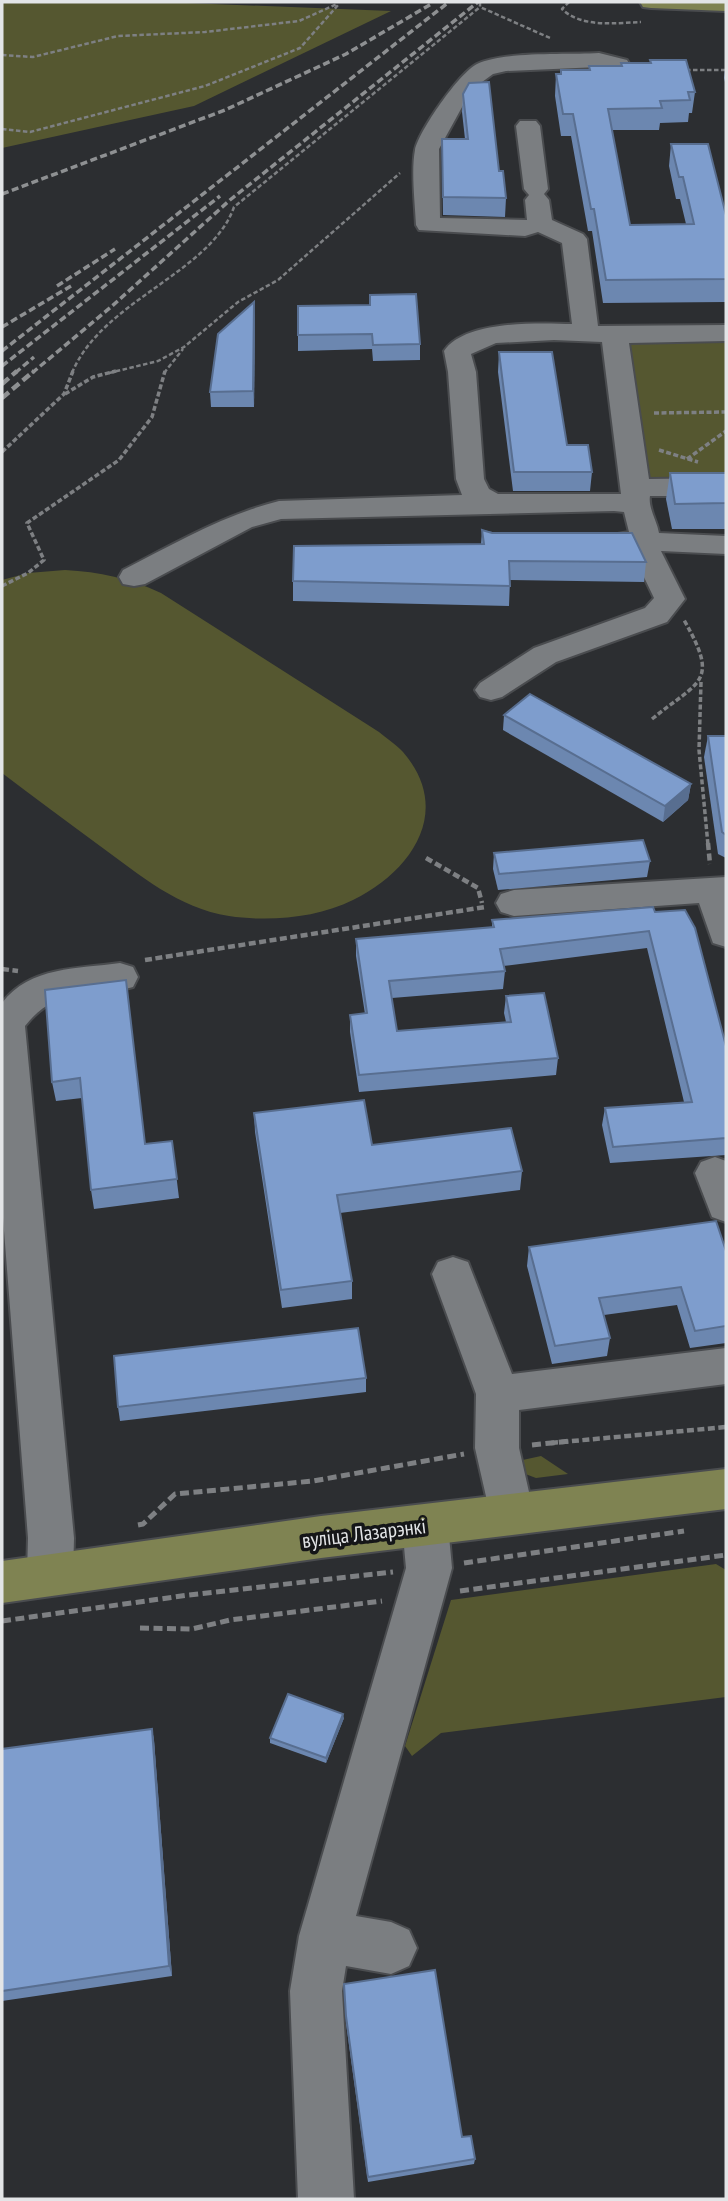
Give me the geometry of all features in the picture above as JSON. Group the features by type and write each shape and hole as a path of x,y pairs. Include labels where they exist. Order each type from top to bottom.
{"main road":[{"path":"651,2 726,5"},
{"name":"вуліца Лазарэнкі","path":"2,1582 50,1575 427,1547 512,1514 726,1489"}],"lane":[{"path":"528,126 538,204 525,228 428,225 427,149 457,96 470,80 485,69 506,64 609,63"},
{"path":"538,204 573,239 584,323"},
{"path":"549,308 614,335 726,333"},
{"path":"493,503 476,494 470,479 457,351 470,341 492,335 584,323"},
{"path":"492,690 545,655 656,615 670,599 643,541 640,494 626,427 614,335"},
{"path":"134,577 242,521 279,510 614,502 640,494 726,487"},
{"path":"600,541 726,545"},
{"path":"499,905 720,889 726,934"},
{"path":"50,1575 51,1538 6,1024 23,1002 47,986 130,969"},
{"path":"453,1274 498,1394 496,1448 512,1514"},
{"path":"498,1394 726,1366"},
{"path":"326,2199 316,1991 325,1936 427,1547"},
{"path":"325,1936 391,1948"}],"path":[{"path":"64,394 76,364 89,345 119,314 190,261 228,224 234,206 480,7 481,2"},
{"path":"2,55 33,57 118,36 205,32 299,21 339,3"},
{"path":"2,129 30,132 205,86 300,48 339,3"},
{"path":"480,7 609,63"},
{"path":"685,70 726,70"},
{"path":"2,452 64,394 93,377 158,361 184,347 238,302 278,280 427,149"},
{"path":"2,586 28,573 44,560 27,523 119,460 152,417 164,372 184,347"},
{"path":"626,427 726,412"},
{"path":"626,427 700,463"},
{"path":"640,494 726,431"},
{"path":"670,599 695,637 704,658 698,750 720,889"},
{"path":"652,719 701,682"},
{"path":"698,750 712,750"},
{"path":"426,858 478,888 499,905"},
{"path":"130,969 499,905"},
{"path":"2,969 26,973"},
{"path":"130,1526 143,1524 175,1494 313,1481 496,1448 726,1427"},
{"path":"2,1621 189,1595 427,1547 686,1531"}],"green space":[{"path":"2,2 162,2 391,11 194,106 2,148"},
{"path":"726,339 726,484 642,484 623,341"},
{"path":"65,570 114,577 161,593 379,732 398,747 418,774 425,796 425,817 419,838 408,856 374,888 339,906 292,917 260,919 229,916 193,906 160,889 2,773 2,580 28,573"},
{"path":"541,1456 568,1474 536,1478 520,1472 518,1461"},
{"path":"716,1564 726,1570 726,1697 441,1733 412,1756 405,1746 451,1600"}],"building":[{"path":"650,60 686,60 695,92 688,92 690,100 660,101 662,108 608,109 630,225 694,224 683,177 679,177 671,144 708,144 726,215 726,279 606,280 573,114 563,114 556,74 561,74 561,70 590,70 589,66 622,66 621,63 651,63"},
{"path":"489,82 499,171 503,171 506,198 443,197 442,139 468,139 463,94 469,83"},
{"path":"416,294 420,344 373,345 372,334 298,335 298,306 370,305 370,295"},
{"path":"254,302 253,391 210,392 218,334"},
{"path":"499,352 552,352 567,445 588,445 592,472 514,472"},
{"path":"670,473 726,473 726,503 675,504"},
{"path":"482,530 492,533 632,533 646,562 509,561 510,586 293,581 294,546 484,544"},
{"path":"530,694 691,784 665,806 504,715"},
{"path":"708,736 726,736 726,835 722,832"},
{"path":"643,840 650,861 499,874 494,853"},
{"path":"653,907 655,912 685,910 695,928 726,1046 726,1138 613,1147 605,1108 692,1102 649,931 500,949 505,971 389,981 397,1031 511,1022 506,996 544,993 558,1058 359,1075 350,1015 367,1013 356,939 494,927 492,920"},
{"path":"126,980 145,1144 172,1141 177,1179 91,1190 80,1078 52,1082 45,990"},
{"path":"364,1100 372,1145 511,1128 522,1171 337,1195 352,1281 281,1290 254,1113"},
{"path":"716,1221 726,1251 726,1326 695,1331 681,1287 599,1298 610,1338 555,1346 529,1247"},
{"path":"358,1328 366,1378 118,1407 114,1356"},
{"path":"288,1694 343,1714 326,1758 270,1738"},
{"path":"152,1729 169,1966 2,1991 2,1749"},
{"path":"435,1970 462,2137 471,2136 475,2159 368,2177 344,1984"}],"railway":[{"path":"2,351 449,2"},
{"path":"32,373 111,307 230,200 478,2"},
{"path":"2,194 225,110 346,54 433,3"},
{"path":"2,366 220,196"},
{"path":"57,286 115,249"},
{"path":"2,327 71,286"},
{"path":"15,373 34,357"},
{"path":"2,384 17,371"},
{"path":"2,398 34,371"}]}
